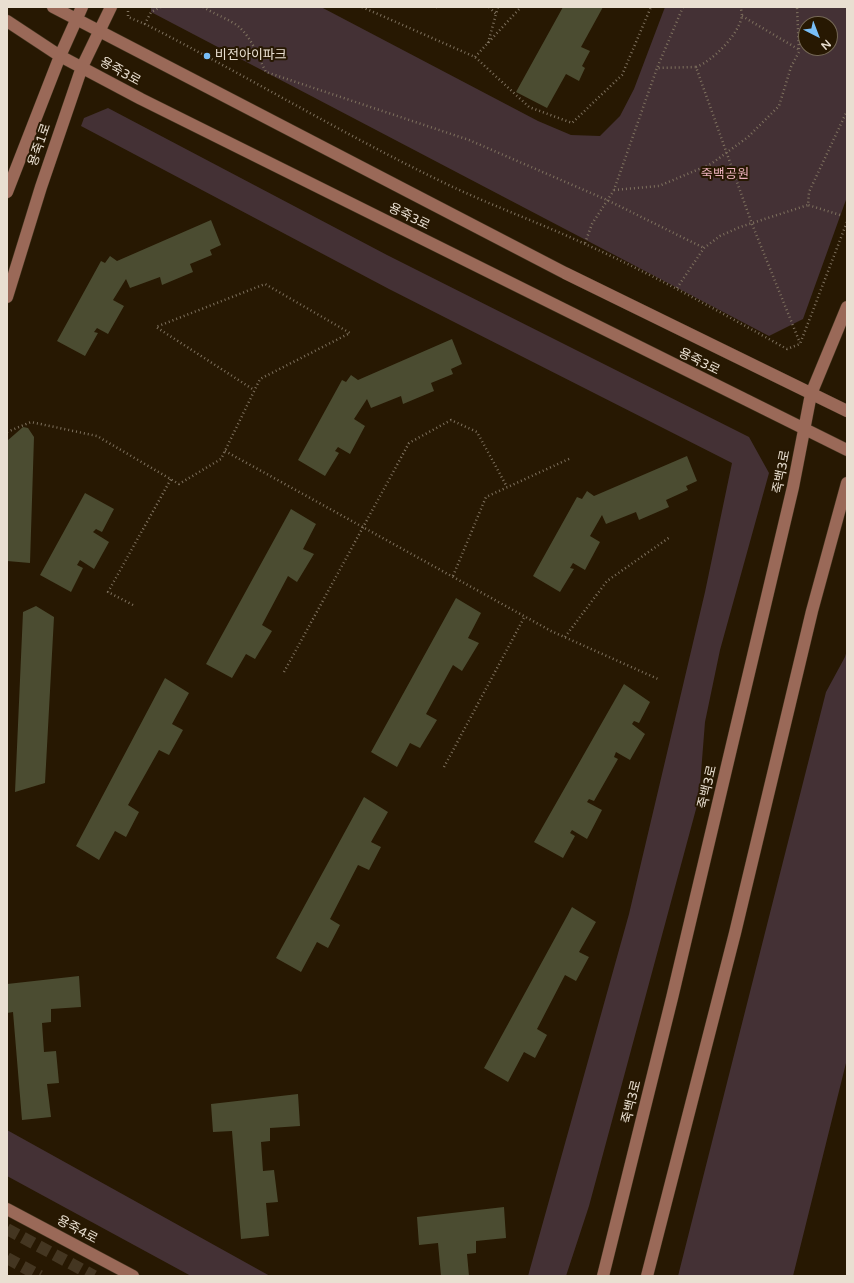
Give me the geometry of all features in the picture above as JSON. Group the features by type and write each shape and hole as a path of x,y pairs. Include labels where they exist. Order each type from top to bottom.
{"street":[{"path":"53,7 99,33 565,273 847,411"},
{"path":"7,192 60,56 82,7"},
{"name":"용죽1로","path":"7,297 40,187 82,67 111,7"},
{"name":"용죽3로","path":"7,21 60,56 140,99 804,430 847,450"},
{"name":"죽백3로","path":"603,1276 672,998 793,487 812,394 847,307"},
{"path":"647,1276 736,933 812,611 847,483"},
{"name":"용죽4로","path":"7,1209 133,1276"}],"path":[{"path":"128,7 128,17 145,24 207,56 339,130 449,185 585,244 677,288 787,349 800,344 847,222"},
{"path":"145,24 151,12 161,7"},
{"path":"203,7 215,15 238,26 249,38 266,72 469,140 607,200 704,248"},
{"path":"363,7 475,57 530,106 572,123 622,75 651,7"},
{"path":"489,7 496,14"},
{"path":"488,44 498,7"},
{"path":"475,57 521,7"},
{"path":"585,244 592,224 614,190 657,68 683,7"},
{"path":"657,68 696,66 703,64 721,51 742,16 740,7"},
{"path":"797,7 798,49"},
{"path":"742,16 798,49"},
{"path":"614,190 659,186 712,164 748,137 779,106 791,67 798,54"},
{"path":"696,66 752,224 800,344"},
{"path":"808,205 809,192 847,112"},
{"path":"677,288 704,248 720,236 808,205 840,215"},
{"path":"7,432 31,422 97,436 179,484 221,459 260,379 350,333 265,284 156,327 254,390"},
{"path":"284,672 409,443 451,420 477,432 507,487"},
{"path":"225,451 525,616 565,637 658,680"},
{"path":"453,576 486,497 570,458"},
{"path":"133,605 108,592 171,479"},
{"path":"565,637 607,581 670,537"},
{"path":"444,767 525,616"}],"green space":[{"name":"죽백공원","path":"151,7 321,7 538,121 571,135 600,136 620,116 634,89 665,7 847,7 847,197 803,319 769,336 151,12"},
{"path":"108,108 387,255 749,437 769,473 720,650 705,722 699,798 589,1206 566,1276 528,1276 629,914 705,592 732,463 389,289 81,126 84,118"},
{"path":"847,650 847,1059 793,1276 678,1276 826,692 845,657"},
{"path":"7,1130 270,1276 191,1276 7,1176"}],"building":[{"path":"563,7 603,7 581,47 590,51 582,66 585,68 579,81 566,74 547,108 516,92"},
{"path":"211,220 221,245 210,250 212,255 190,264 193,272 162,285 160,277 130,288 126,279 113,300 124,306 108,334 97,328 94,332 98,333 85,356 57,341 101,261 105,263 110,256 117,261"},
{"path":"452,339 462,364 451,369 453,374 431,383 434,391 403,404 401,396 371,408 367,399 354,419 365,426 350,454 338,447 335,451 339,453 325,476 298,460 342,380 346,382 351,375 358,380"},
{"path":"23,427 28,428 34,437 30,563 7,561 7,441"},
{"path":"687,456 697,481 686,486 688,490 666,500 669,507 639,520 636,512 606,524 602,515 590,536 600,542 585,570 573,563 570,568 574,569 560,592 533,576 577,497 582,499 587,491 594,496"},
{"path":"85,493 114,509 102,532 96,529 93,532 109,542 94,569 80,560 77,565 83,568 71,592 40,575"},
{"path":"291,509 316,524 303,549 314,554 297,582 288,576 262,625 272,631 255,659 246,654 232,678 206,664"},
{"path":"456,598 481,613 468,638 479,643 462,671 453,665 426,714 437,720 420,748 410,743 397,767 371,752"},
{"path":"36,606 54,617 45,783 15,792 23,612"},
{"path":"165,678 189,693 172,724 183,730 169,755 159,750 128,805 139,812 126,837 115,831 99,860 76,846"},
{"path":"624,684 650,702 639,723 634,721 632,724 645,734 630,760 616,752 614,757 618,759 594,801 589,799 587,802 602,810 587,839 572,830 570,833 575,836 563,858 534,842"},
{"path":"364,797 388,812 371,842 381,847 369,870 358,865 330,919 340,925 328,948 317,942 301,972 276,958"},
{"path":"572,907 596,922 579,952 589,957 576,981 565,975 537,1029 547,1035 535,1058 524,1052 508,1082 484,1068"},
{"path":"79,976 81,1007 51,1009 51,1022 42,1023 44,1052 56,1051 59,1083 47,1084 51,1117 22,1120 13,1012 7,1013 7,984"},
{"path":"298,1094 300,1126 270,1128 270,1141 261,1142 263,1171 274,1170 278,1202 266,1203 269,1236 241,1239 232,1131 213,1132 211,1104"},
{"path":"504,1207 506,1238 476,1241 476,1253 467,1254 469,1276 441,1276 438,1243 419,1245 417,1217"}],"tunnel":[{"path":"7,1229 94,1276"},
{"path":"7,1258 40,1276"}],"place":[{"name":"비전아이파크","path":"207,56"}]}
